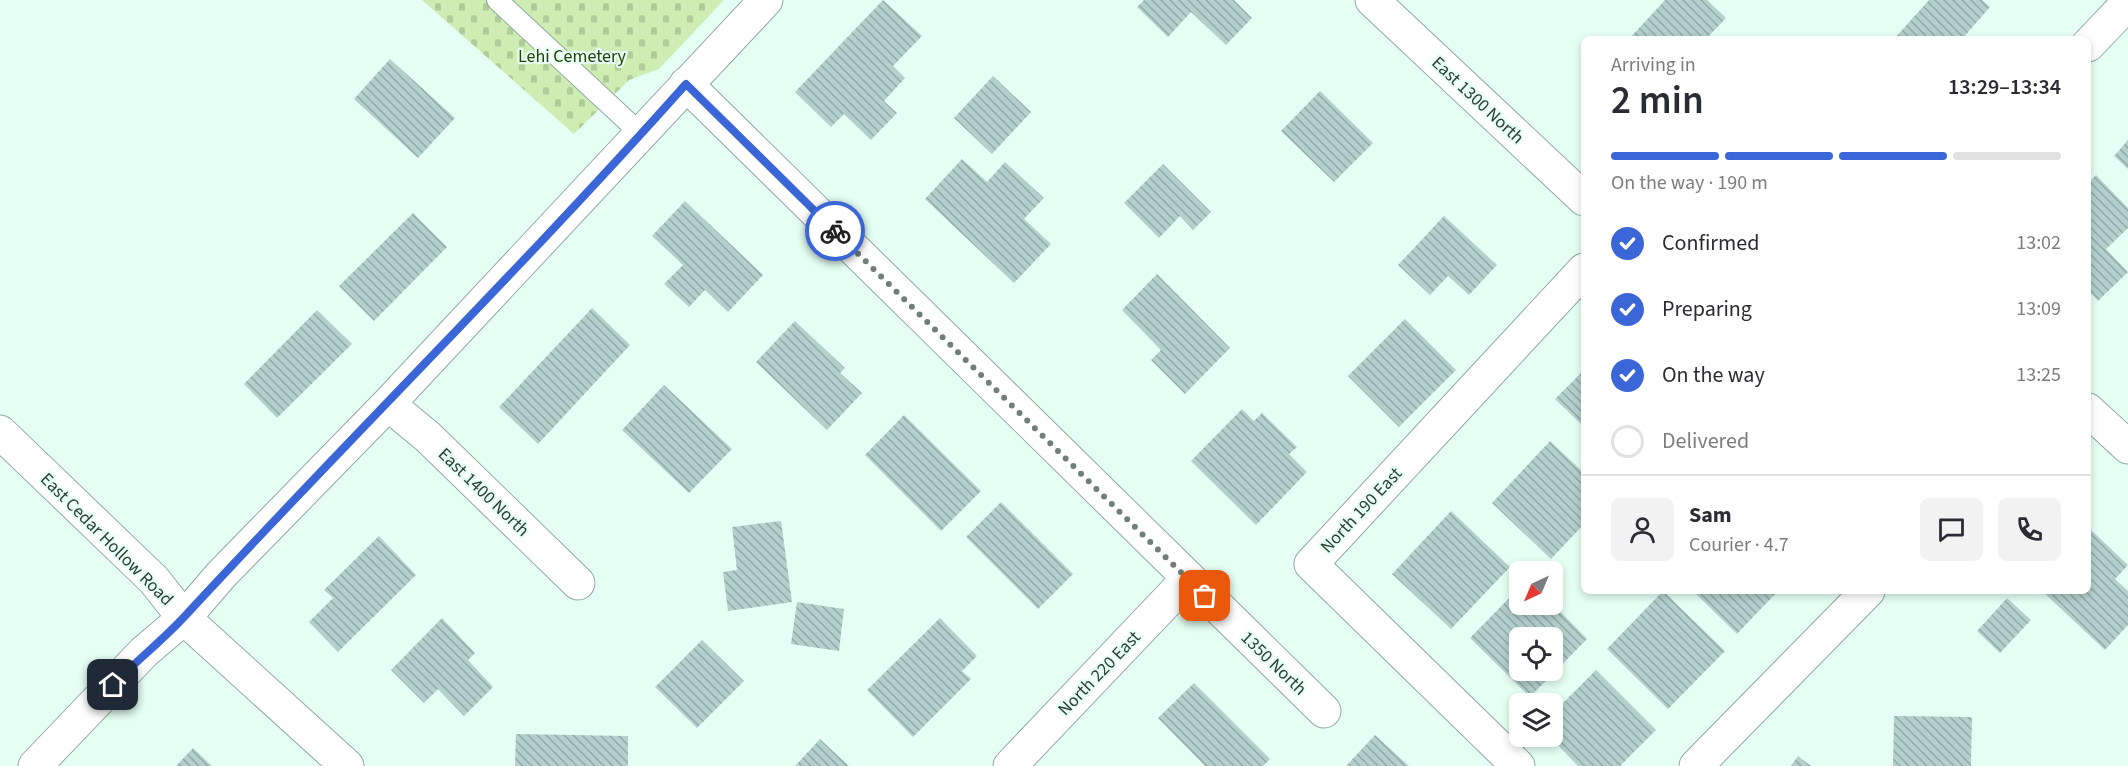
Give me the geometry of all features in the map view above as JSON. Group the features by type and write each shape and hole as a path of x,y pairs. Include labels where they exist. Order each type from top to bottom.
{"street":[{"path":"35,766 144,652 184,618 221,574 388,404 766,0"},
{"name":"East 1300 North","path":"1372,0 1581,196"},
{"path":"2091,42 2128,3"},
{"name":"1350 North","path":"686,84 1324,711"},
{"name":"North 190 East","path":"1518,766 1311,564 1581,273"},
{"name":"East 1400 North","path":"388,404 428,437 578,583"},
{"path":"2091,413 2128,447"},
{"name":"East Cedar Hollow Road","path":"0,432 154,580 184,618 347,766"},
{"name":"North 220 East","path":"1011,766 1188,579"},
{"path":"1696,766 1865,594"}],"lane":[{"path":"497,0 641,134"}],"green space":[{"name":"Lehi Cemetery","path":"422,0 724,0 659,69 629,80 574,134"}],"building":[{"path":"883,0 922,36 893,66 905,78 884,101 897,113 871,140 844,114 831,127 795,92"},
{"path":"1144,0 1234,0 1252,18 1226,45 1191,12 1168,37 1137,7"},
{"path":"1665,0 1707,0 1726,18 1709,36 1632,36"},
{"path":"1929,0 1982,0 1990,7 1965,36 1897,36"},
{"path":"390,59 455,118 418,158 354,99"},
{"path":"993,76 1031,112 992,154 954,118"},
{"path":"1320,91 1373,143 1334,182 1281,131"},
{"path":"2128,140 2128,169 2114,156"},
{"path":"962,159 987,182 1005,162 1044,198 1024,219 1051,244 1014,283 925,199"},
{"path":"1163,164 1211,212 1193,230 1180,216 1159,238 1124,203"},
{"path":"2096,175 2128,208 2128,228 2106,249 2128,272 2098,301 2091,293 2091,180"},
{"path":"685,201 763,275 728,312 705,290 689,307 664,284 683,265 652,236"},
{"path":"413,213 447,247 374,321 339,286"},
{"path":"1444,216 1497,265 1469,295 1448,276 1430,295 1398,265"},
{"path":"1157,274 1230,348 1185,394 1151,360 1161,350 1122,310"},
{"path":"592,308 630,345 538,444 499,407"},
{"path":"317,310 352,344 277,418 244,384"},
{"path":"1405,319 1456,370 1399,427 1348,376"},
{"path":"795,321 845,368 840,373 862,393 827,430 756,362"},
{"path":"1581,373 1581,424 1555,399"},
{"path":"664,385 732,449 689,493 622,430"},
{"path":"1242,409 1254,421 1262,413 1297,447 1289,454 1307,472 1256,525 1191,461"},
{"path":"904,415 981,491 941,531 865,455"},
{"path":"1550,441 1581,470 1581,527 1551,559 1492,503"},
{"path":"1001,502 1073,574 1038,609 966,537"},
{"path":"1451,511 1509,566 1451,629 1392,574"},
{"path":"781,521 792,602 728,611 723,572 737,570 732,527"},
{"path":"2091,530 2128,565 2115,579 2128,591 2128,625 2105,650 2045,594 2091,594"},
{"path":"379,536 416,575 338,652 309,622 333,598 324,590"},
{"path":"1660,594 1666,594 1725,651 1668,709 1607,649"},
{"path":"1696,594 1775,594 1737,634"},
{"path":"1509,598 1509,615 1563,614 1587,639 1563,663 1563,627 1509,627 1509,676 1470,638"},
{"path":"2007,598 2031,620 2000,653 1977,631"},
{"path":"797,602 844,609 839,651 791,644"},
{"path":"442,618 475,653 468,660 493,687 464,716 438,689 424,703 391,670"},
{"path":"940,618 977,656 962,671 971,679 913,737 867,690"},
{"path":"702,640 744,681 697,728 655,687"},
{"path":"1596,670 1656,730 1620,766 1578,766 1560,747 1563,747 1563,703"},
{"path":"1514,681 1546,681 1534,693 1526,693"},
{"path":"1194,683 1270,759 1263,766 1205,766 1158,718"},
{"path":"1894,716 1972,717 1971,766 1893,766"},
{"path":"516,734 628,736 628,766 515,766"},
{"path":"1375,735 1409,766 1346,766"},
{"path":"820,739 849,766 795,766"},
{"path":"193,748 212,766 176,766"},
{"path":"1798,756 1811,766 1791,766"}],"way so far":[{"path":"835,231 1205,596"}],"route":[{"path":"113,685 144,652 184,618 221,574 388,404 686,84 835,231"}]}
